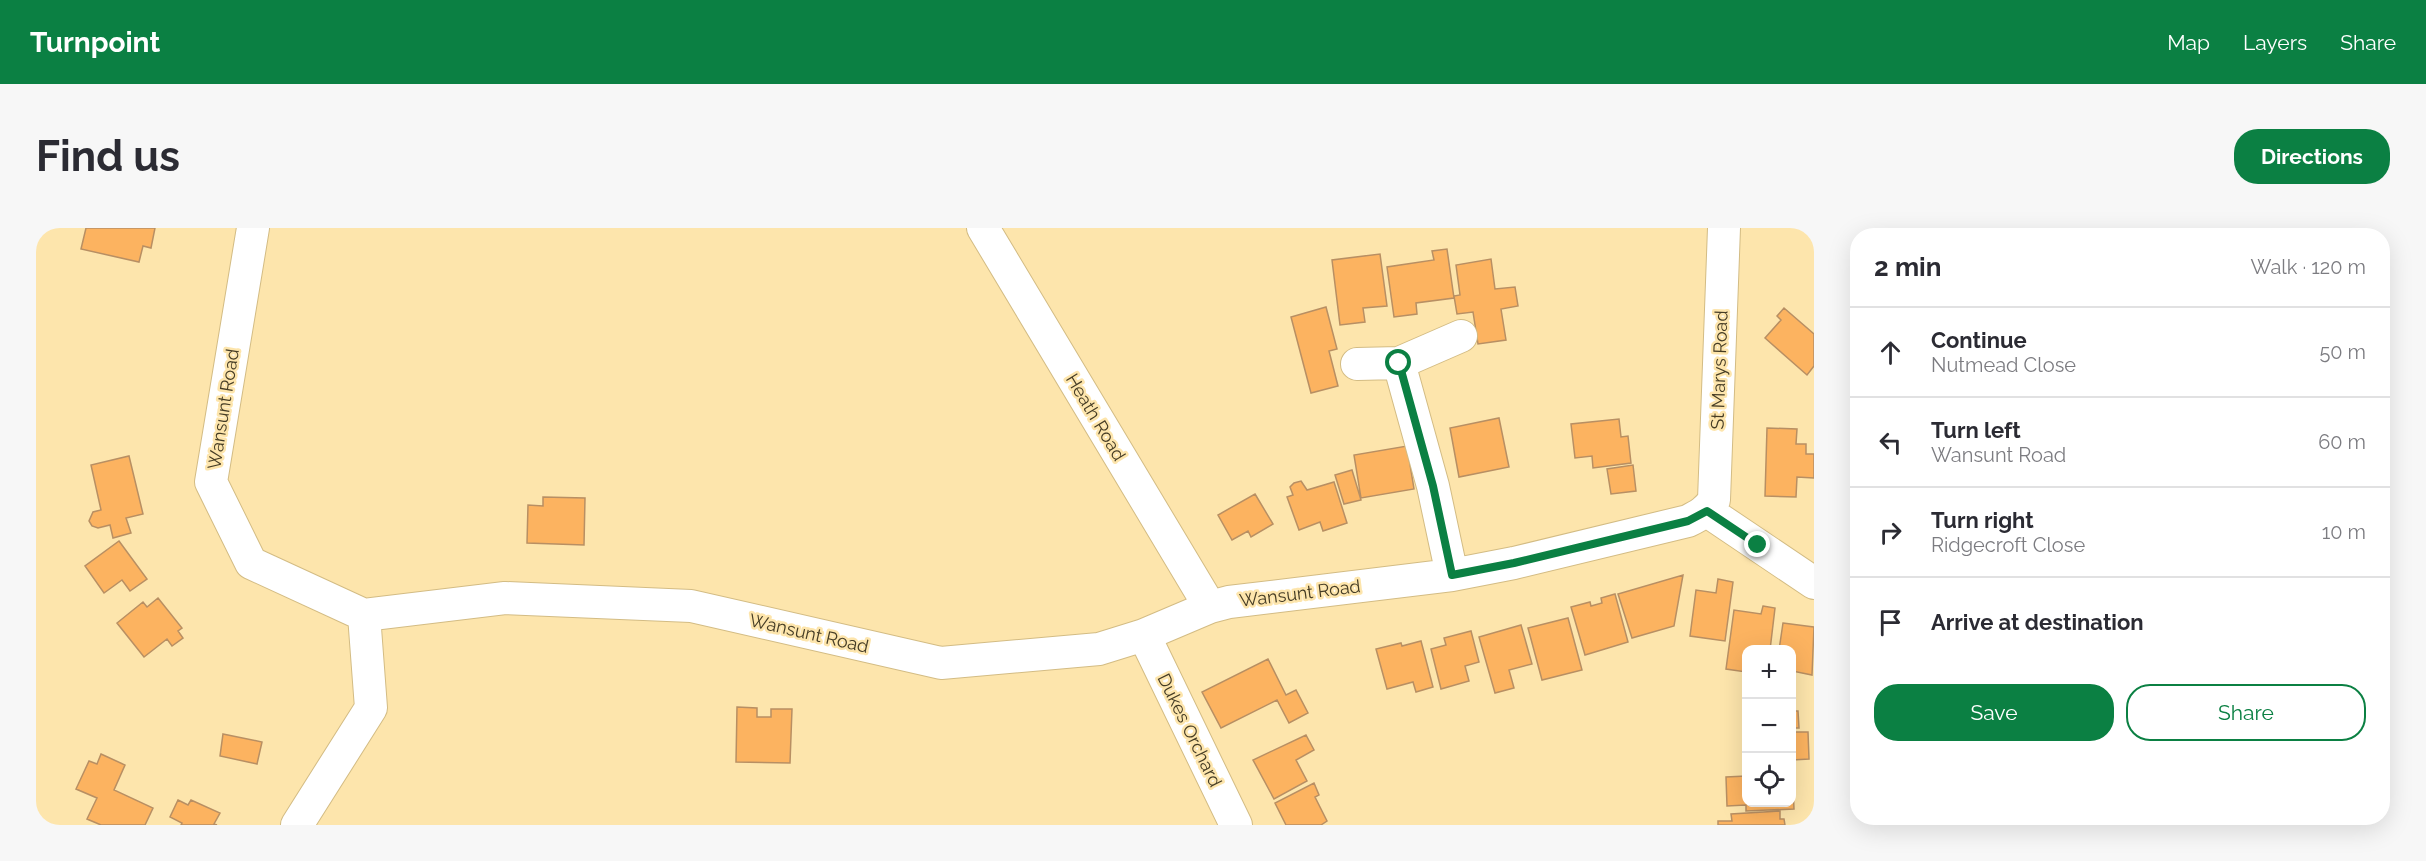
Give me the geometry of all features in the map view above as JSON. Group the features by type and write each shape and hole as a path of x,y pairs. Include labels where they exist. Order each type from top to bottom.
{"street":[{"name":"Wansunt Road","path":"253,228 211,482 251,563 364,615 505,598 691,606 941,663 1100,649 1144,635 1210,607 1229,602 1452,575 1514,563 1688,521 1707,511"},
{"name":"Heath Road","path":"983,228 1210,607"},
{"name":"St Marys Road","path":"1707,511 1714,500 1725,228"},
{"path":"1357,364 1399,363 1461,336"},
{"path":"1399,363 1433,486 1452,575"},
{"path":"1707,511 1814,583"},
{"path":"297,825 370,708 364,615"},
{"name":"Dukes Orchard","path":"1144,635 1236,825"}],"building":[{"path":"86,228 155,228 151,248 143,246 139,262 81,249"},
{"path":"1447,249 1454,298 1416,303 1417,314 1394,317 1387,267 1434,260 1432,251"},
{"path":"1380,254 1387,306 1363,308 1365,322 1340,325 1332,260"},
{"path":"1491,259 1495,289 1515,287 1518,306 1501,309 1506,340 1478,344 1473,312 1457,314 1454,296 1460,295 1456,265"},
{"path":"1326,307 1337,349 1329,351 1338,386 1311,393 1291,317"},
{"path":"1784,308 1814,334 1814,366 1807,375 1765,338 1781,320 1777,316"},
{"path":"1499,418 1509,467 1459,477 1450,428"},
{"path":"1619,419 1621,437 1628,436 1631,463 1593,468 1592,456 1575,458 1571,424"},
{"path":"1767,428 1797,429 1796,444 1806,444 1806,454 1814,454 1814,478 1797,477 1796,497 1765,496"},
{"path":"1407,446 1414,489 1361,498 1354,455"},
{"path":"129,456 143,514 126,518 131,533 113,538 110,525 98,528 92,526 89,521 93,512 101,510 91,465"},
{"path":"1633,465 1636,491 1611,494 1607,469"},
{"path":"1352,470 1361,500 1344,504 1335,475"},
{"path":"1301,481 1307,490 1334,482 1347,523 1323,531 1320,522 1299,530 1287,497 1293,495 1290,487"},
{"path":"1255,494 1273,524 1251,537 1248,531 1232,540 1218,515"},
{"path":"543,497 585,498 584,545 527,543 528,505 543,506"},
{"path":"119,541 147,579 130,591 122,580 104,593 85,566"},
{"path":"1683,575 1674,626 1632,638 1618,594"},
{"path":"1718,579 1733,582 1725,641 1690,636 1696,590 1716,593"},
{"path":"1615,594 1628,642 1585,655 1571,607 1590,602 1591,606 1602,603 1601,598"},
{"path":"158,598 182,628 178,631 183,638 172,646 167,639 144,657 117,623 143,602 147,607"},
{"path":"1763,606 1775,608 1771,645 1742,645 1742,671 1726,669 1734,610 1761,614"},
{"path":"1568,618 1582,670 1542,680 1528,628"},
{"path":"1783,623 1814,627 1812,675 1796,672 1796,645 1780,645"},
{"path":"1521,625 1532,664 1509,670 1514,688 1495,693 1479,637"},
{"path":"1471,631 1479,662 1465,666 1469,681 1441,689 1431,649 1446,645 1444,638"},
{"path":"1421,641 1433,687 1416,692 1413,682 1387,689 1376,649"},
{"path":"1268,659 1286,695 1296,690 1308,713 1289,723 1277,700 1221,728 1202,692"},
{"path":"737,707 757,708 757,717 771,717 771,709 792,709 790,763 736,762"},
{"path":"1796,711 1798,711 1799,728 1796,728"},
{"path":"1796,732 1808,732 1809,759 1796,760"},
{"path":"223,734 262,742 257,764 220,756"},
{"path":"1306,735 1314,750 1296,760 1307,781 1274,799 1253,760"},
{"path":"101,754 125,765 114,790 153,808 145,825 101,825 87,819 97,798 76,789 89,761 97,764"},
{"path":"1742,776 1742,805 1727,806 1726,777"},
{"path":"1314,783 1319,795 1315,797 1327,821 1321,825 1286,825 1275,803"},
{"path":"178,800 188,805 191,800 220,813 214,824 217,825 181,825 182,823 170,817"},
{"path":"1746,807 1794,807 1794,809 1746,811"},
{"path":"1780,811 1780,819 1784,819 1785,825 1718,825 1718,821 1732,821 1731,814"}],"route":[{"path":"1399,363 1433,486 1452,575 1514,563 1688,521 1707,511 1758,545"}]}
